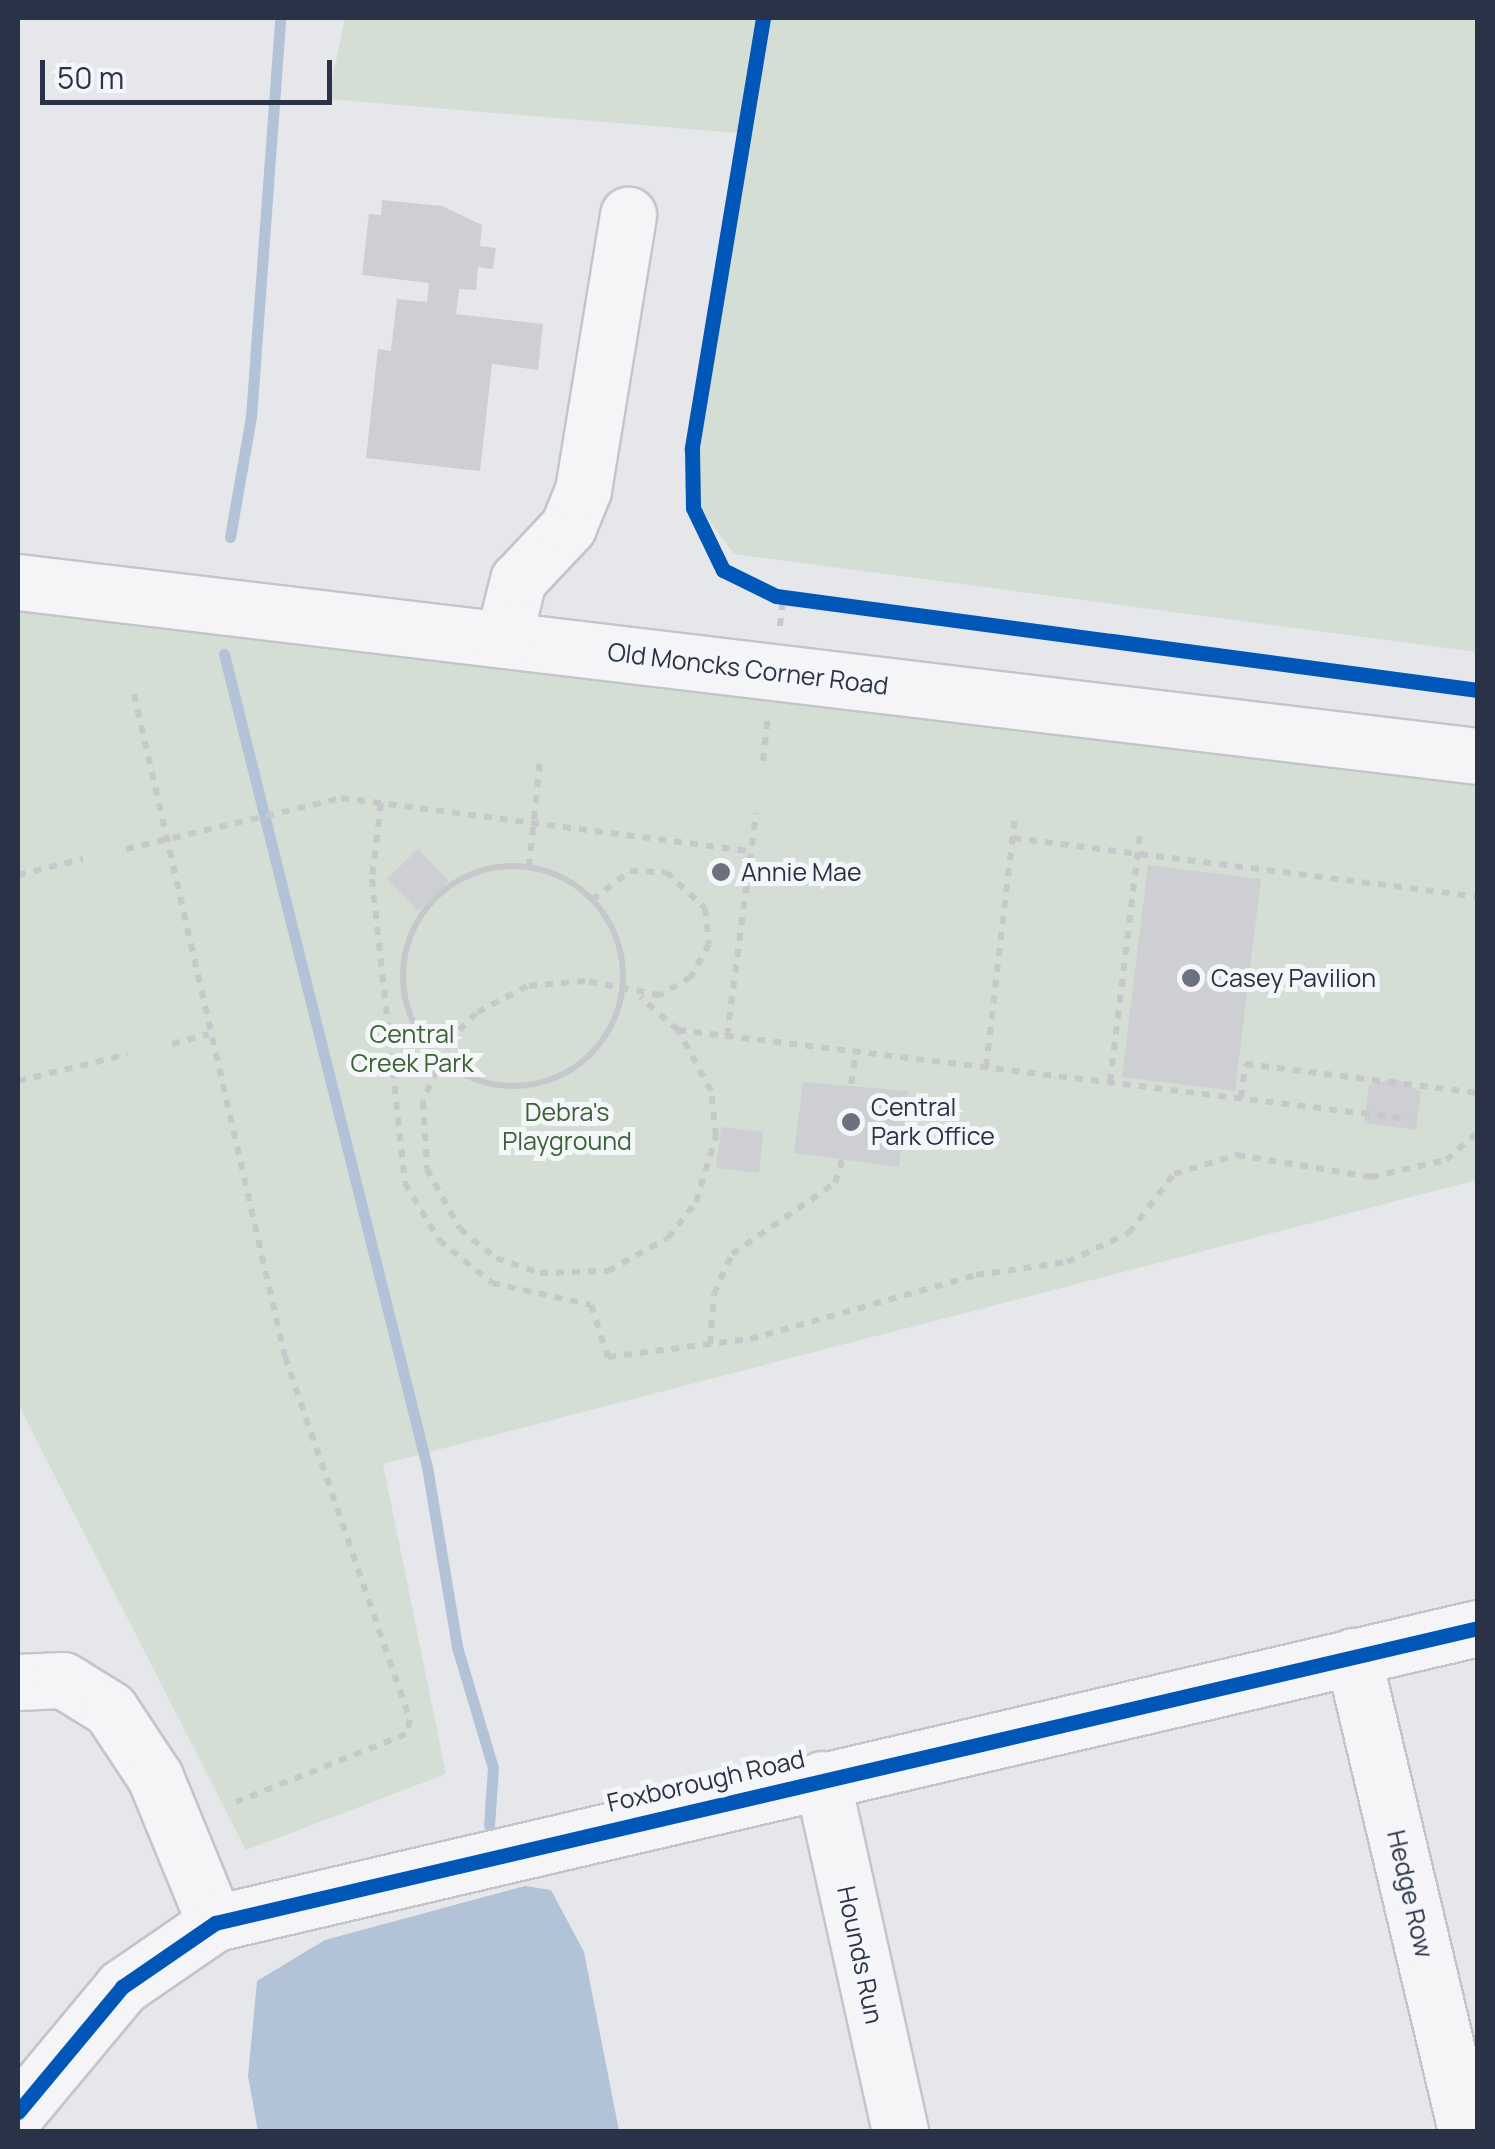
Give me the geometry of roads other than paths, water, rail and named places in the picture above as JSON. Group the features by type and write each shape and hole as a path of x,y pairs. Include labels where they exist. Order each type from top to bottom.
{"street":[{"path":"503,640 518,580 568,527 583,490 628,215"},
{"name":"Old Moncks Corner Road","path":"18,582 1478,756"},
{"name":"Foxborough Road","path":"18,2112 122,1987 214,1924 1478,1628"},
{"name":"Hedge Row","path":"1353,1656 1466,2132"},
{"path":"18,1682 63,1680 110,1709 155,1778 214,1924"},
{"name":"Hounds Run","path":"822,1779 900,2132"}],"water":[{"path":"525,1886 551,1890 584,1952 619,2131 258,2131 248,2076 257,1981 325,1940"}],"waterway":[{"path":"230,537 251,417 280,18"},
{"path":"224,654 427,1467 457,1647 493,1768 489,1825"}],"place":[{"name":"Annie Mae","path":"721,872"},
{"name":"Casey Pavilion","path":"1191,978"},
{"name":"Central Park Office","path":"851,1122"}],"park label":[{"name":"Central Creek Park","path":"412,1050"},
{"name":"Debra's Playground","path":"567,1128"}]}
